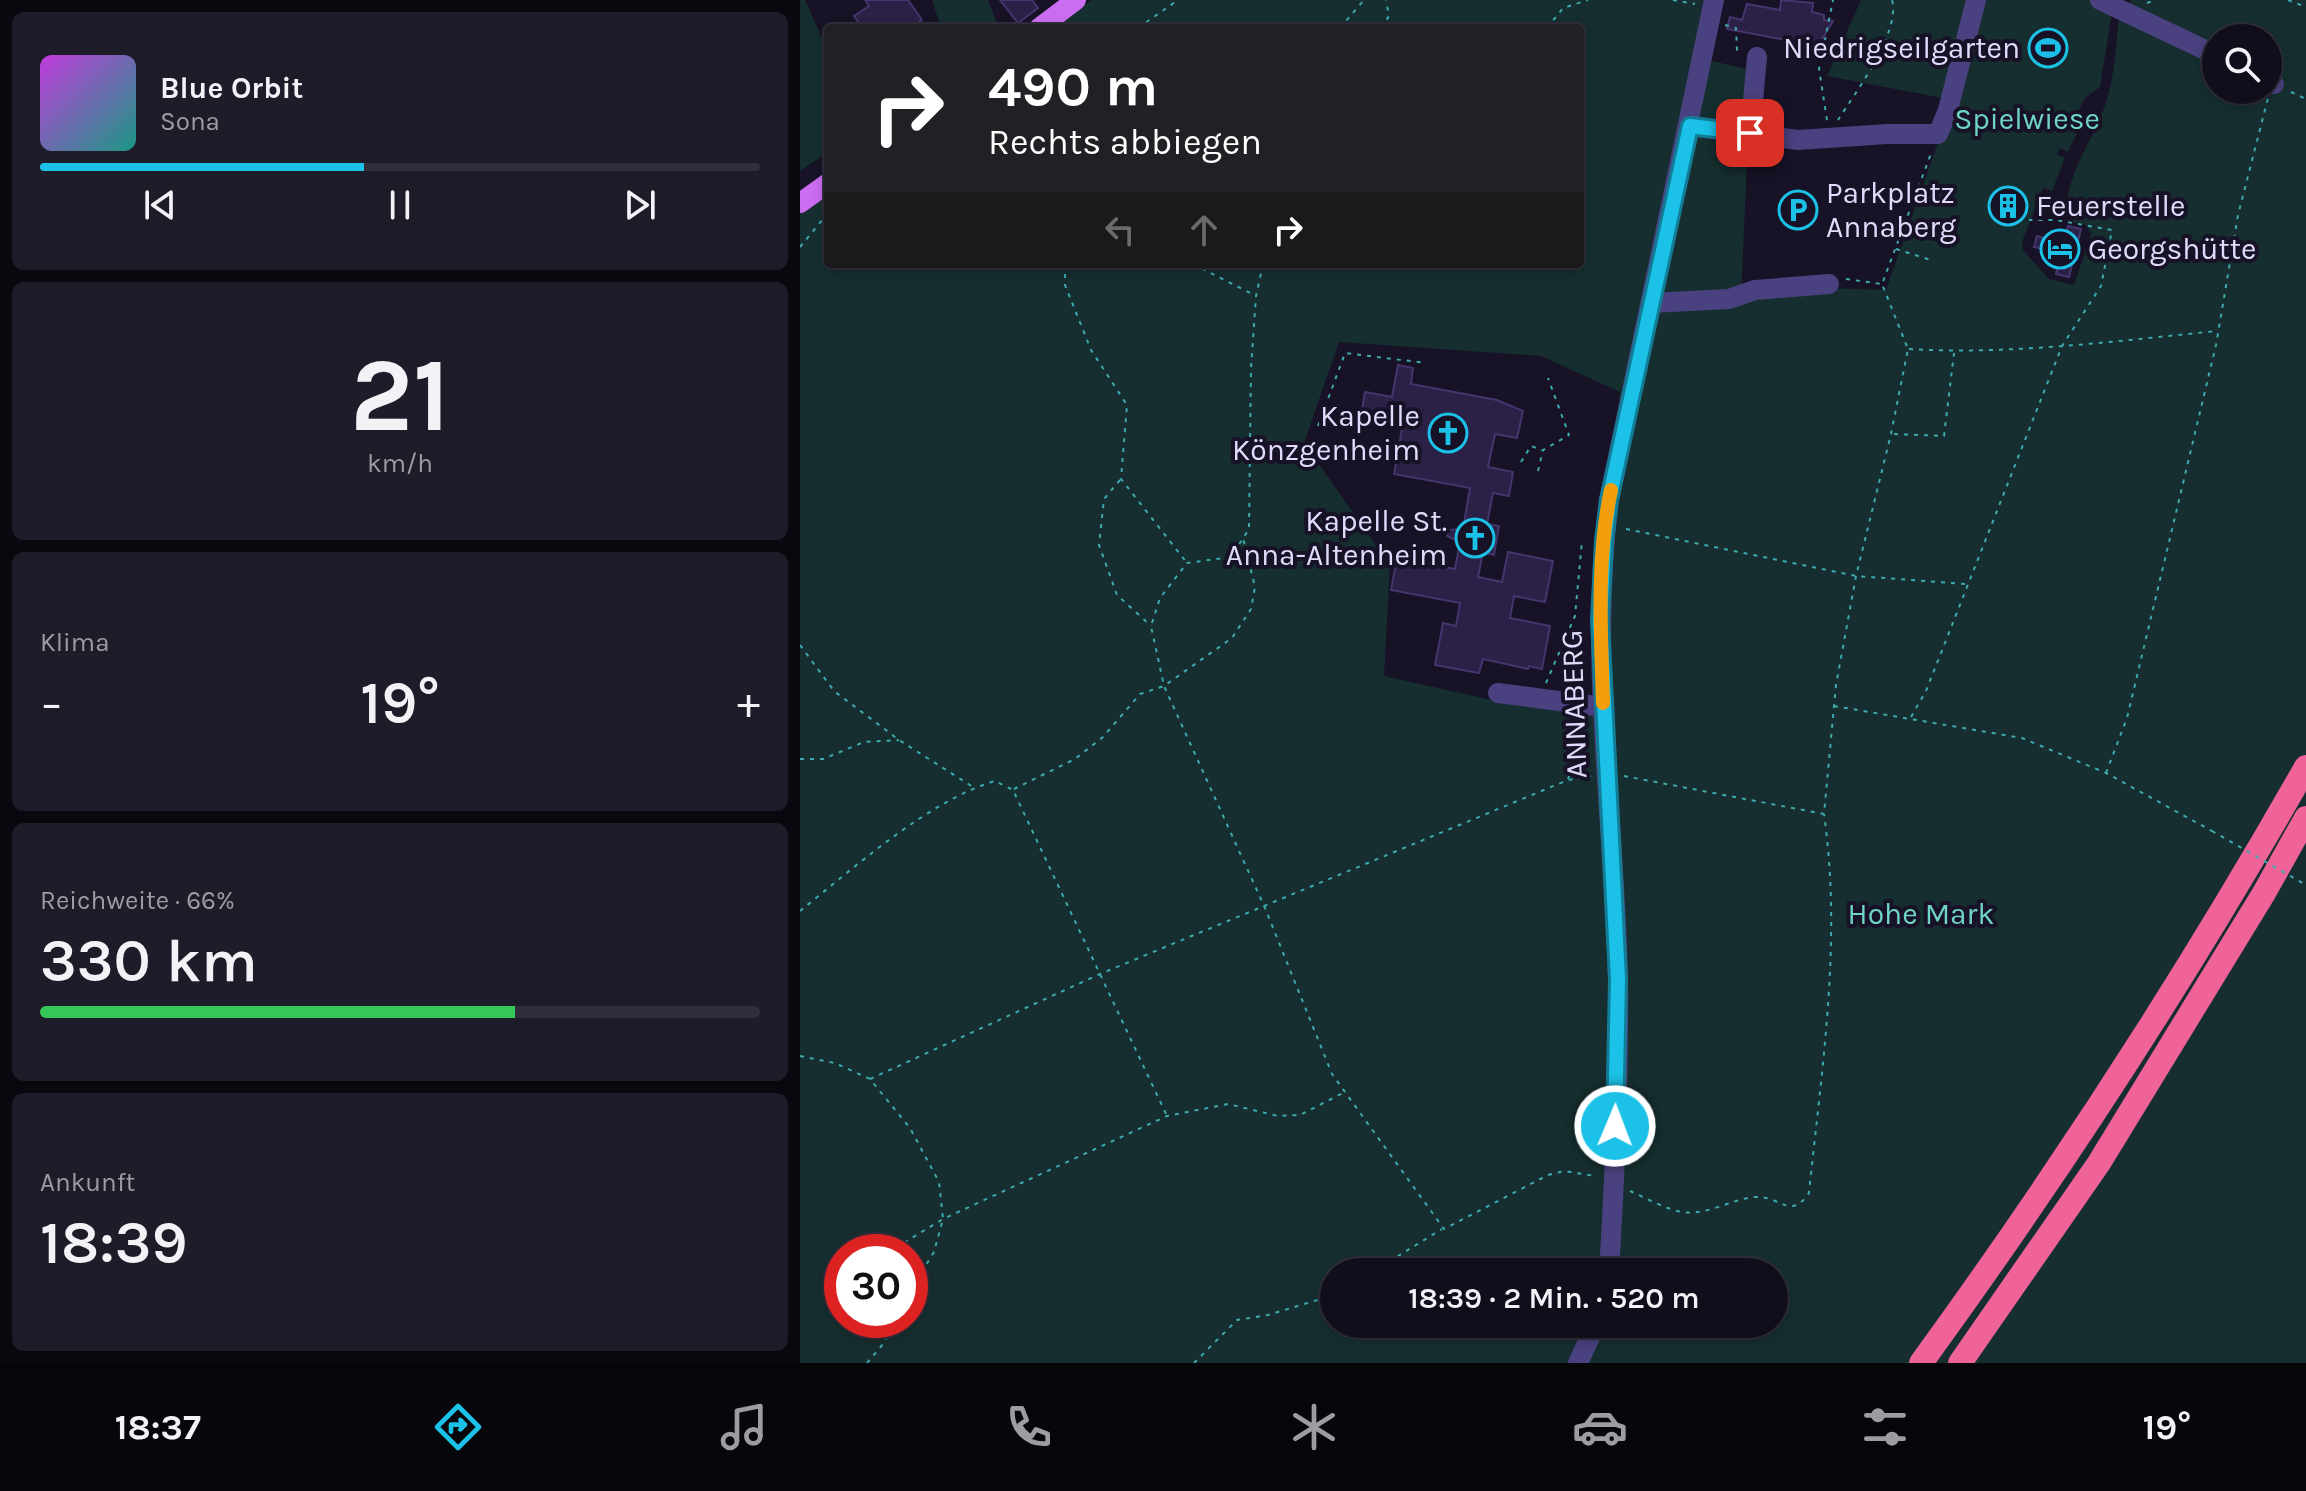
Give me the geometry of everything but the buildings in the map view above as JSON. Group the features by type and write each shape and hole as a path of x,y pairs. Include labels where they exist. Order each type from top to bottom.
{"highway":[{"path":"1921,1363 2076,1143 2240,884 2306,767"},
{"path":"1960,1363 2099,1163 2264,893 2306,818"}],"main road":[{"path":"1044,24 1076,0"},
{"path":"800,203 824,186"}],"street":[{"path":"1690,126 1798,140 1829,136 1854,138 1887,134 1938,134 1948,110 1976,0"},
{"path":"2100,0 2202,48"},
{"name":"ANNABERG","path":"1610,1258 1615,1184 1618,979 1600,621 1604,541 1609,500 1712,10"},
{"path":"1750,133 1757,57"},
{"path":"1651,303 1729,299 1755,290 1837,282"},
{"path":"1498,693 1604,707"},
{"path":"1578,1363 1590,1338"}],"path":[{"path":"1144,24 1178,0"},
{"path":"1343,24 1364,0"},
{"path":"1384,24 1389,16 1386,0"},
{"path":"1550,24 1563,8 1588,0"},
{"path":"1673,0 1712,10 1736,28 1737,50 1757,57"},
{"path":"1829,136 1819,69 1833,0"},
{"path":"1829,136 1884,43 1894,8 1892,0"},
{"path":"2288,0 2306,7"},
{"path":"2106,773 2127,718 2216,345 2242,200 2265,104"},
{"path":"1395,1258 1548,1175 1564,1171 1595,1176 1683,1212 1716,1208 1733,1200 1757,1197 1794,1206 1801,1204 1809,1193 1833,953 1832,868 1824,814 1833,706 1856,576 1891,434 1908,349 1882,284 1938,134"},
{"path":"800,247 824,218"},
{"path":"1911,717 1926,691 2062,346 2101,286 2112,230 2056,220 2029,220"},
{"path":"1895,249 1934,261"},
{"path":"1065,268 1065,285 1091,350 1127,405 1121,479 1104,499 1099,545 1117,595 1151,626"},
{"path":"1201,268 1256,296"},
{"path":"1262,268 1256,296 1251,368 1249,529 1231,557 1187,563 1160,598 1151,626 1164,686 1265,908 1332,1074 1444,1229"},
{"path":"1837,282 1882,284"},
{"path":"1908,349 1954,352 2062,346 2217,331"},
{"path":"1891,434 1944,436 1954,352"},
{"path":"1318,426 1345,353 1426,363"},
{"path":"1538,471 1543,450 1569,435 1548,378"},
{"path":"1521,462 1531,446 1543,450"},
{"path":"1121,479 1187,563"},
{"path":"1604,541 1621,528 1856,576 1967,584"},
{"path":"1013,790 1075,759 1103,737 1140,694 1164,686 1232,638 1251,609 1255,587 1243,538"},
{"path":"1539,698 1575,616 1582,541"},
{"path":"800,645 834,691 899,740 974,787"},
{"path":"1833,706 2022,738 2106,773 2306,885"},
{"path":"1568,780 1580,748 1606,733"},
{"path":"800,759 823,759 864,742 899,740"},
{"path":"870,1079 1100,974 1568,780 1606,773 1824,814"},
{"path":"800,911 878,848 974,787 995,781 1013,790 1167,1116"},
{"path":"800,1056 835,1063 870,1079 910,1128 939,1182 943,1219 934,1252 928,1262"},
{"path":"918,1234 943,1219 1167,1116 1228,1104 1278,1116 1300,1115 1345,1092"},
{"path":"1194,1363 1237,1320 1268,1315 1320,1299"},
{"path":"867,1363 886,1338"}],"green space":[{"path":"800,0 805,0 824,42 824,155 800,171"},
{"path":"932,0 988,0 997,24 940,24"},
{"name":"Hohe Mark","path":"1092,0 1708,0 1695,57 1751,70 1741,300 1828,288 1886,290 1953,100 1827,76 1861,0 2112,0 2127,7 2131,0 2306,0 2306,1363 800,1363 800,203 824,186 824,268 1584,268 1584,24 1053,24","holes":["2112,13 2119,16 2109,92 2068,195 2066,212 2074,223 2086,225 2091,234 2074,285 2049,279 2023,250 2022,242 2043,188 2052,191 2065,158 2057,154 2060,148 2068,152 2077,133 2069,129 2085,98 2100,87","1339,342 1541,356 1620,392 1596,611 1593,708 1510,704 1384,676 1390,565 1304,443"]}],"slow traffic":[{"path":"1603,703 1600,621 1604,541 1611,490"}],"place":[{"name":"Niedrigseilgarten","path":"2048,48"},
{"name":"Feuerstelle","path":"2008,206"},
{"name":"Parkplatz Annaberg","path":"1798,210"},
{"name":"Georgshütte","path":"2060,249"},
{"name":"Kapelle Könzgenheim","path":"1448,433"},
{"name":"Kapelle St. Anna-Altenheim","path":"1475,538"}],"route":[{"path":"1615,1126 1618,979 1600,621 1609,500 1690,126 1750,133"}],"park label":[{"name":"Spielwiese","path":"2027,119"}]}
